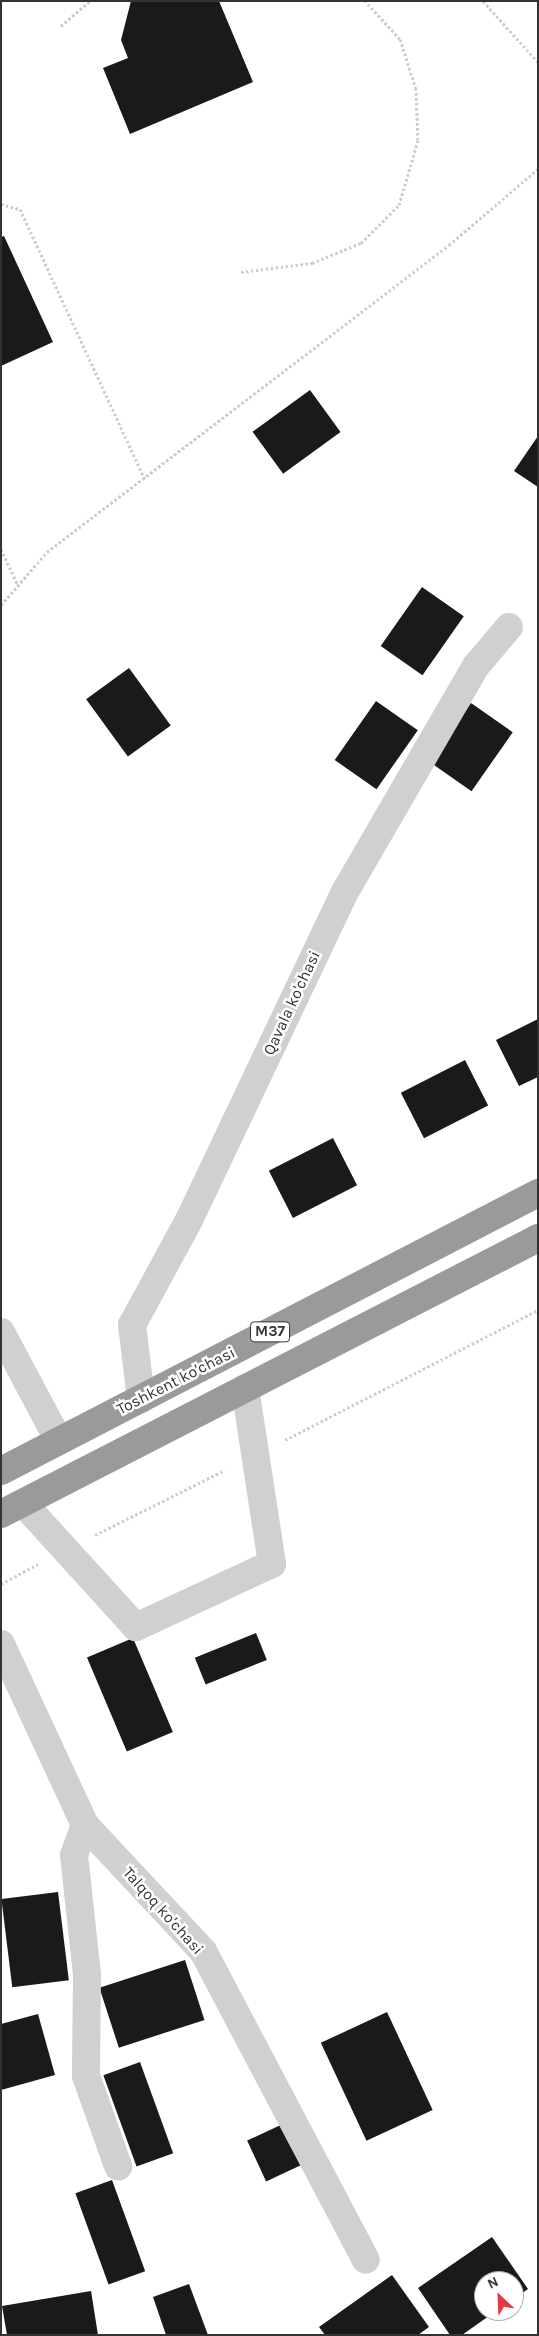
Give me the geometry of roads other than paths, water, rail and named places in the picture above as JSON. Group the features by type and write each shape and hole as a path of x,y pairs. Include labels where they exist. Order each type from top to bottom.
{"highway":[{"name":"Toshkent ko'chasi","path":"1,1471 538,1194"},
{"name":"M37","path":"12,1508 538,1238"}],"street":[{"name":"Qavala ko'chasi","path":"141,1399 132,1325 190,1218 346,890 476,666 509,627"},
{"path":"1,1332 59,1441"},
{"path":"12,1508 136,1627 272,1564 245,1388"},
{"name":"Talqoq ko'chasi","path":"1,1644 85,1825 203,1951 366,2260"},
{"path":"85,1825 74,1855 87,1975 86,2076 118,2166"}]}
